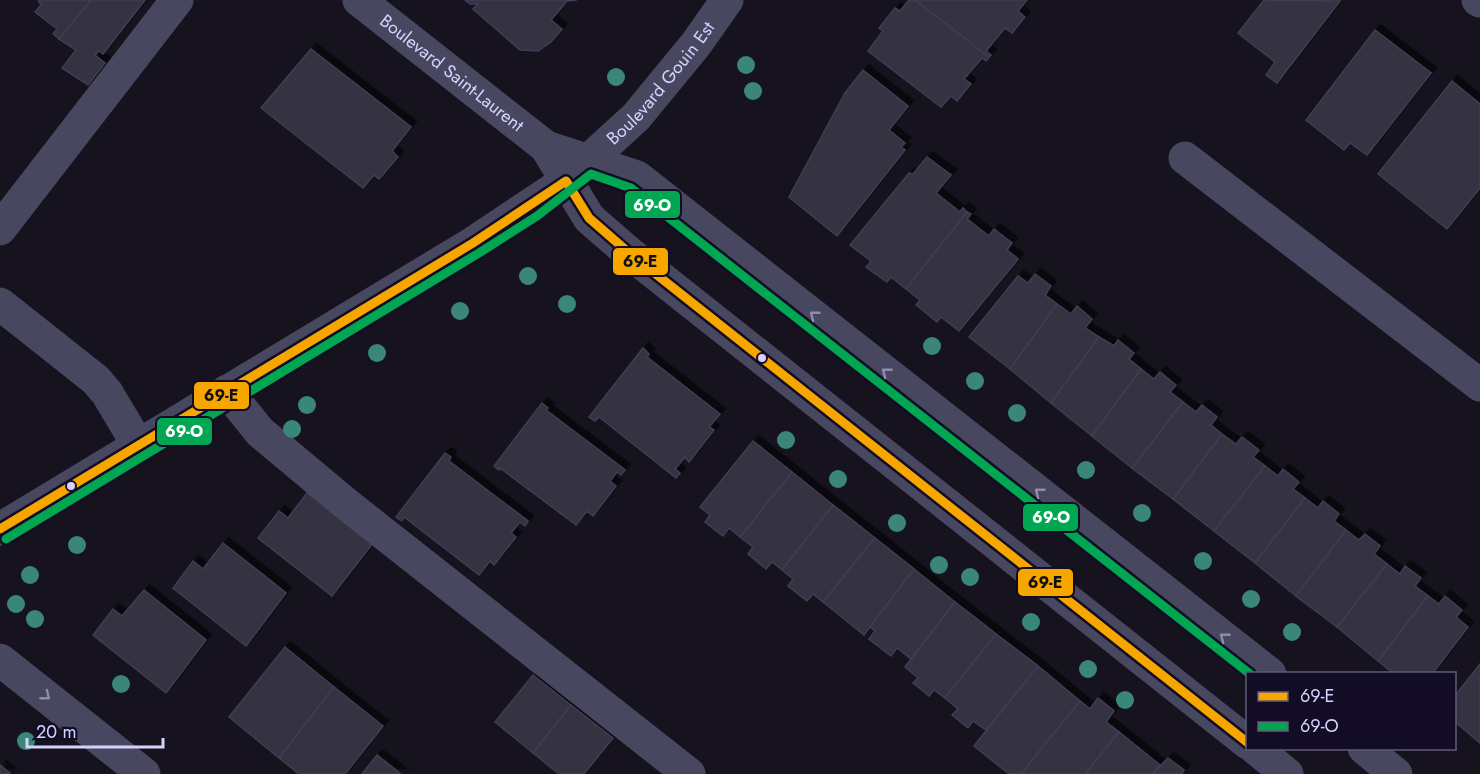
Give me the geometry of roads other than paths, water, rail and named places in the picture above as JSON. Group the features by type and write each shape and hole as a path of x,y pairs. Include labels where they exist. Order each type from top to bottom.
{"street":[{"path":"0,229 177,0"},
{"name":"Boulevard Saint-Laurent","path":"359,0 578,171 637,177 1267,672"},
{"name":"Boulevard Gouin Est","path":"0,529 473,243 578,171 636,117 696,44 727,0"},
{"path":"1185,158 1480,385"},
{"path":"578,171 589,218 628,252 1246,741"},
{"path":"0,304 96,380 107,393 138,445"},
{"path":"227,391 260,432 328,489 689,774"},
{"path":"0,660 144,774"},
{"path":"1257,750 1287,774"},
{"path":"1366,750 1396,774"}]}
